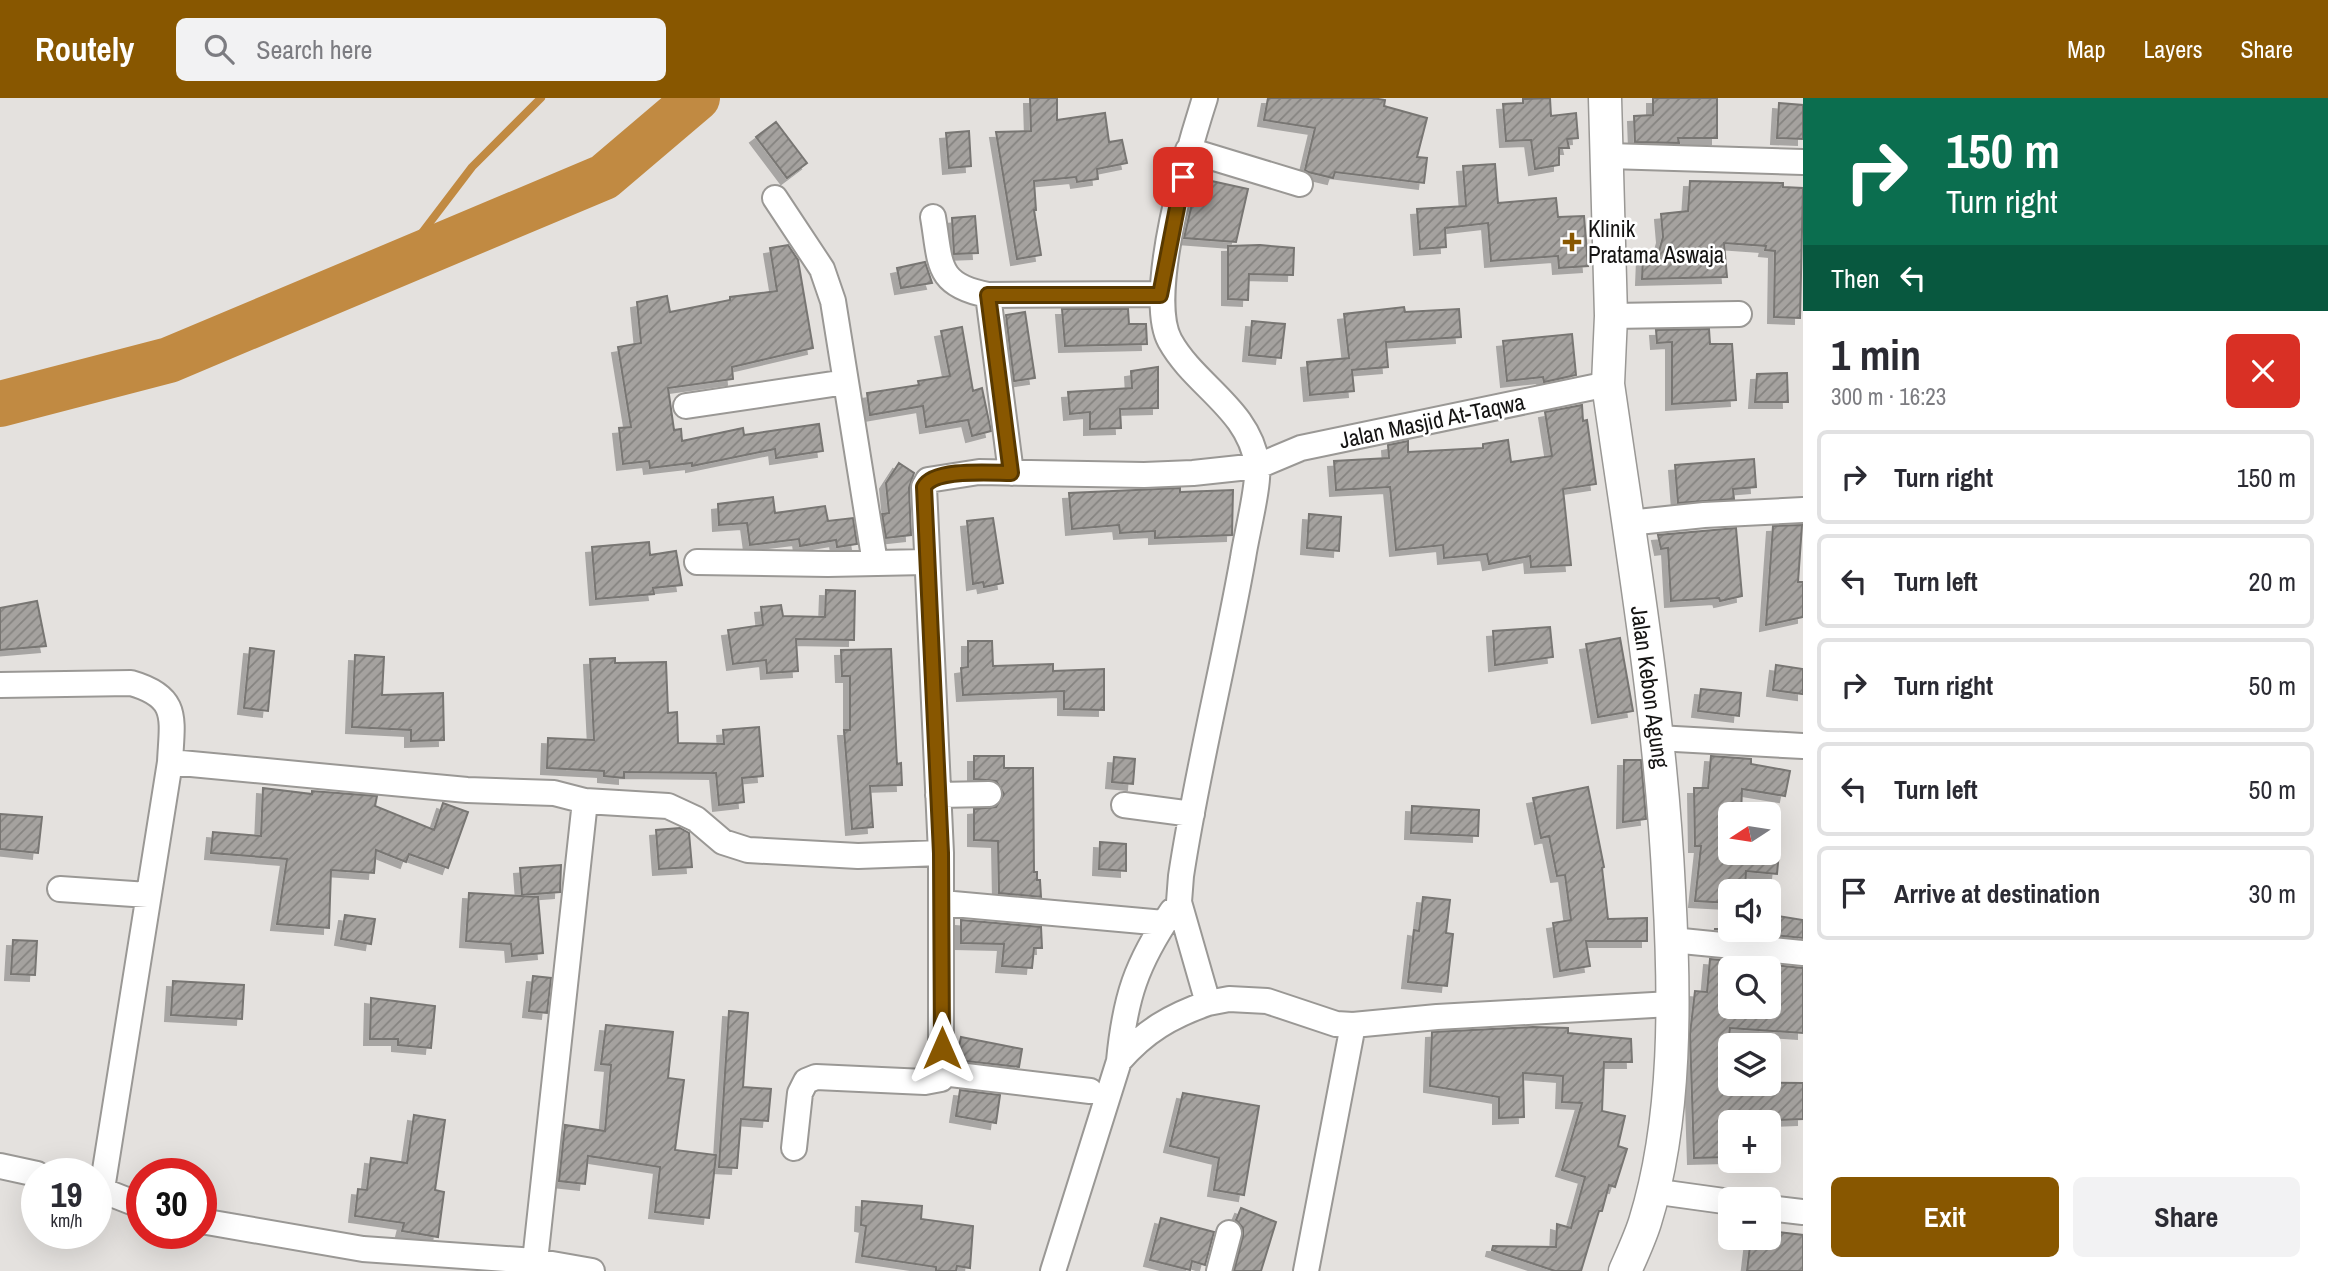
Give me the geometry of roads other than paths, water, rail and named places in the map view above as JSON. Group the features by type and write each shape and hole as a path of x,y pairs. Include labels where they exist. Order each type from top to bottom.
{"main road":[{"name":"Jalan Kebon Agung","path":"1605,98 1609,156 1611,316 1608,384 1664,791 1672,940 1671,1060 1661,1148 1645,1222 1625,1271"}],"street":[{"path":"1205,98 1188,150 1160,295 1162,315 1169,340 1248,432 1258,466 1225,657 1192,814 1179,902 1208,1003"},
{"path":"1188,150 1300,184"},
{"path":"1609,156 1803,162"},
{"path":"775,198 822,269 833,301 875,562"},
{"path":"933,216 942,270 962,290 988,295 1160,295"},
{"path":"988,295 1011,473"},
{"path":"1611,316 1739,314"},
{"path":"687,405 846,382"},
{"name":"Jalan Masjid At-Taqwa","path":"926,562 925,483 939,476 959,473 1144,475 1258,466 1300,448 1608,384"},
{"path":"1628,523 1704,515 1803,510"},
{"path":"697,562 926,562 941,853 941,1079 936,1082 816,1077 806,1081 800,1093 794,1147"},
{"path":"0,685 131,683 148,688 171,709 170,762 104,1158"},
{"path":"1657,738 1803,746"},
{"path":"170,762 467,790 554,793 585,800 668,806 696,819 723,842 748,850 858,856 941,853"},
{"path":"938,795 989,794"},
{"path":"535,1261 585,800"},
{"path":"1124,805 1192,814"},
{"path":"60,889 148,895"},
{"path":"1053,1271 1119,1061 1124,1011 1135,976 1164,923 1179,902"},
{"path":"942,903 1164,923"},
{"path":"1672,940 1803,953"},
{"path":"1119,1061 1143,1034 1159,1023 1208,1003 1229,999 1267,1001 1336,1024 1353,1025 1437,1017 1671,1004"},
{"path":"1306,1271 1353,1025"},
{"path":"942,1073 1090,1091"},
{"path":"0,1166 21,1171"},
{"path":"1652,1191 1718,1200"},
{"path":"1781,1209 1803,1212"},
{"path":"217,1224 363,1250 535,1261 592,1271"},
{"path":"1219,1271 1229,1233"}],"waterway":[{"path":"399,263 472,167 541,98"},
{"path":"0,404 169,360 604,177 697,98"}],"place":[{"name":"Klinik Pratama Aswaja","path":"1572,242"}]}
